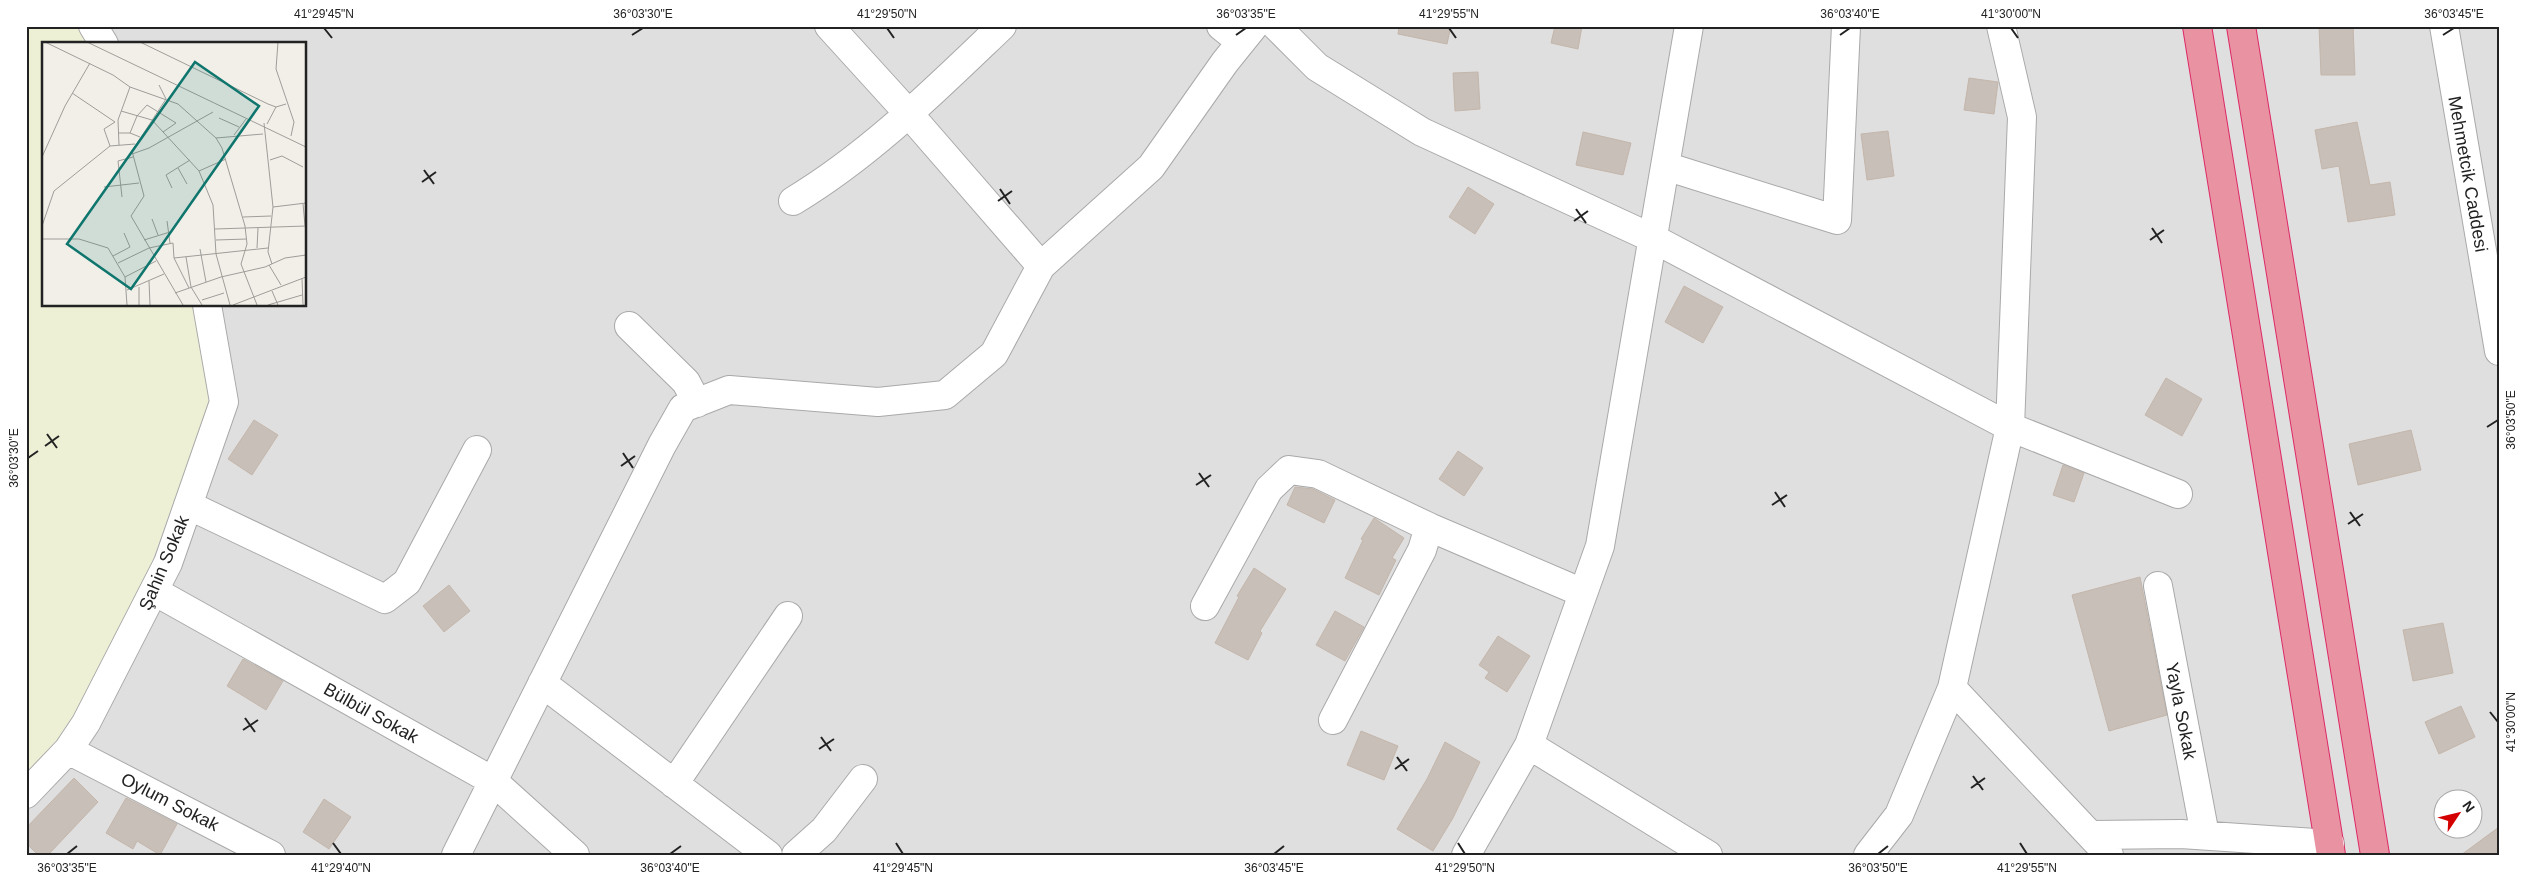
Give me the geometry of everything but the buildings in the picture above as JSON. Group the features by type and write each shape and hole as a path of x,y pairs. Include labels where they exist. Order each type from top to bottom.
{"highway":[{"path":"2198,26 2330,849"},
{"path":"2241,26 2376,855"}],"street":[{"path":"93,26 103,42"},
{"path":"829,26 909,114 1041,266"},
{"path":"794,202 830,179 909,114 1002,26"},
{"path":"1276,26 1316,67 1422,132 1652,238 2010,428 2178,494"},
{"path":"1466,855 1528,745 1600,546 1689,26"},
{"path":"1665,166 1837,220 1846,26"},
{"path":"1868,855 1899,815 1952,688 2010,428 2022,117 2001,26"},
{"name":"Mehmetcik Caddesi","path":"2444,26 2499,351"},
{"path":"456,855 662,446 683,408 728,390 878,402 945,395 994,354 1041,266 1151,167 1239,32"},
{"name":"Şahin Sokak","path":"26,794 68,750 86,724 168,563 224,402 207,306"},
{"path":"629,326 686,382 697,403"},
{"path":"188,505 385,599 407,582 477,450"},
{"path":"1205,606 1269,489 1289,470 1318,474 1429,527 1583,593"},
{"path":"1333,720 1422,550 1429,527"},
{"name":"Yayla Sokak","path":"2158,586 2205,835"},
{"name":"Bülbül Sokak","path":"154,591 493,781 575,855"},
{"path":"674,784 788,616"},
{"path":"542,683 768,855"},
{"path":"1952,688 2109,855"},
{"path":"1528,745 1708,855"},
{"name":"Oylum Sokak","path":"68,750 271,855"},
{"path":"796,855 824,830 863,780"},
{"path":"2091,835 2205,835 2330,849"}],"shaded area":[{"path":"78,26 2499,26 2499,855 26,855 26,774 143,587 210,401 192,306 306,306 306,42 87,42"}],"green space":[{"path":"26,26 78,26 86,42 42,42 42,306 192,306 210,401 143,587 61,739 26,774"}]}
